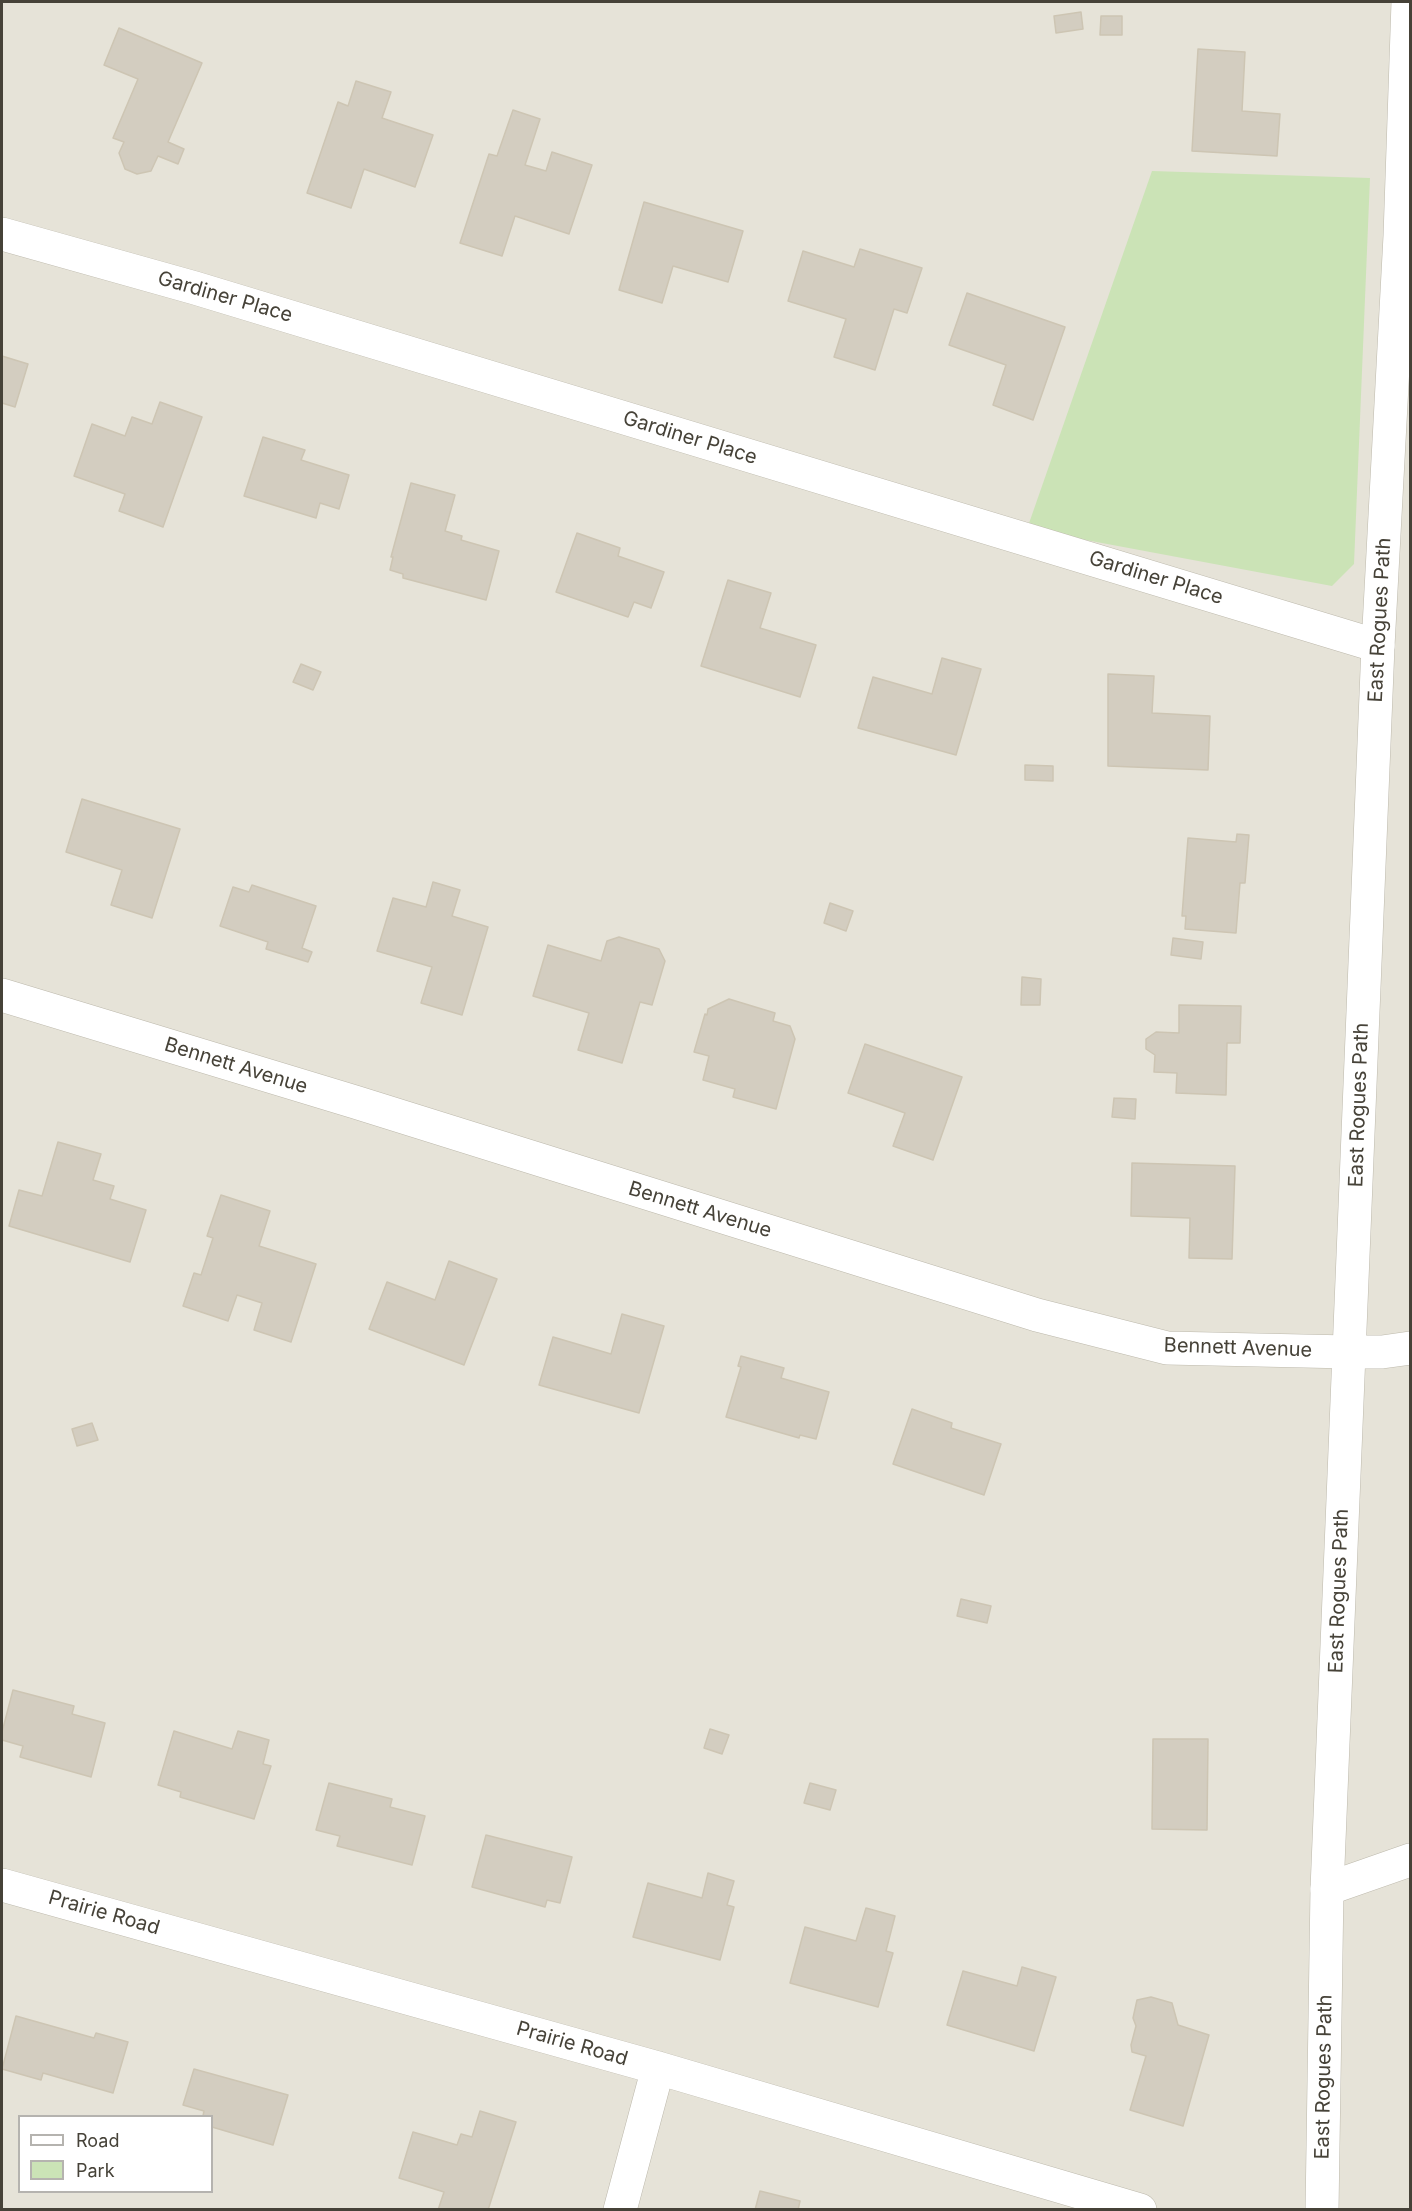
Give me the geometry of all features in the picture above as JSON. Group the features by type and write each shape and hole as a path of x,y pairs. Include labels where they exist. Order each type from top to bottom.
{"street":[{"name":"East Rogues Path","path":"1322,2210 1327,1889 1378,646 1400,236 1408,2"},
{"name":"Gardiner Place","path":"2,234 195,288 1378,646"},
{"name":"Bennett Avenue","path":"2,995 355,1102 1037,1315 1167,1348 1349,1352 1382,1352 1410,1348"},
{"path":"1327,1889 1410,1860"},
{"name":"Prairie Road","path":"2,1884 658,2068 1140,2210"},
{"path":"620,2210 658,2068"}],"shaded area":[{"path":"2,2 1410,2 1410,2209 2,2210"}],"green space":[{"path":"1152,171 1370,178 1354,564 1332,586 1027,529"}],"building":[{"path":"1081,12 1083,29 1056,33 1054,16"},
{"path":"1101,16 1122,16 1122,35 1100,35"},
{"path":"119,28 202,63 168,142 184,149 178,164 158,156 151,171 137,174 125,169 119,153 124,142 113,138 138,79 104,65"},
{"path":"1198,49 1245,52 1242,111 1280,114 1277,156 1192,151"},
{"path":"356,81 391,92 382,118 433,135 415,187 364,169 351,208 307,193 338,102 348,106"},
{"path":"513,110 540,119 525,165 546,171 552,152 592,165 569,234 515,216 502,256 460,243 489,154 497,156"},
{"path":"644,202 743,231 728,282 673,266 662,303 619,290"},
{"path":"860,249 922,268 907,313 894,309 875,370 834,357 846,319 788,301 803,251 854,267"},
{"path":"967,293 1065,327 1033,420 993,405 1006,365 949,345"},
{"path":"2,356 28,364 15,407 2,403"},
{"path":"160,402 202,417 163,527 119,511 125,494 74,476 92,424 125,436 132,417 152,424"},
{"path":"263,437 305,450 301,460 349,475 339,509 320,503 316,518 244,496"},
{"path":"411,483 455,495 445,531 462,536 461,540 499,551 486,600 403,578 403,574 390,570 393,557 391,557"},
{"path":"577,533 620,548 618,556 664,572 651,608 634,602 628,617 556,592"},
{"path":"728,580 771,593 760,628 816,645 800,697 701,666"},
{"path":"942,658 981,669 956,755 858,728 873,677 932,694"},
{"path":"301,664 321,672 313,690 293,682"},
{"path":"1108,674 1154,676 1152,713 1210,716 1208,770 1108,766"},
{"path":"1025,765 1053,766 1053,781 1025,780"},
{"path":"82,799 180,829 152,918 111,905 122,870 66,852"},
{"path":"1237,834 1249,835 1245,883 1240,883 1236,933 1185,929 1186,916 1182,916 1188,838 1236,842"},
{"path":"433,882 460,890 452,916 488,927 462,1015 421,1003 432,967 377,951 393,898 426,907"},
{"path":"252,885 316,906 302,948 312,952 308,962 266,949 268,942 220,926 233,887 249,892"},
{"path":"830,903 853,911 846,931 824,923"},
{"path":"619,937 659,949 665,961 652,1005 640,1002 622,1063 578,1050 589,1013 533,996 548,945 601,961 607,941"},
{"path":"1173,938 1203,942 1201,959 1171,955"},
{"path":"1022,977 1041,979 1040,1005 1021,1005"},
{"path":"729,999 775,1013 773,1021 790,1026 795,1039 776,1109 733,1097 735,1089 703,1080 709,1056 694,1052 705,1014 707,1015 708,1009"},
{"path":"1179,1005 1241,1006 1240,1043 1227,1043 1226,1095 1176,1093 1177,1073 1154,1072 1155,1055 1146,1049 1146,1039 1156,1032 1179,1033"},
{"path":"865,1044 962,1077 933,1160 893,1146 905,1113 848,1093"},
{"path":"1114,1098 1136,1099 1135,1119 1112,1117"},
{"path":"58,1142 101,1154 93,1180 114,1186 110,1199 146,1210 130,1262 9,1226 19,1190 42,1196"},
{"path":"1132,1163 1235,1166 1232,1259 1189,1258 1190,1218 1131,1216"},
{"path":"221,1195 270,1211 259,1246 316,1264 291,1342 254,1330 262,1303 237,1295 228,1321 183,1306 194,1273 201,1275 213,1238 207,1236"},
{"path":"449,1261 497,1279 464,1365 369,1329 387,1282 435,1300"},
{"path":"622,1314 664,1326 639,1413 539,1385 553,1337 611,1354"},
{"path":"741,1356 784,1368 781,1378 829,1392 816,1439 800,1435 799,1438 726,1417 741,1367 738,1366"},
{"path":"912,1409 952,1423 951,1428 1001,1444 984,1495 893,1464"},
{"path":"92,1423 98,1440 77,1446 72,1429"},
{"path":"961,1599 991,1606 987,1623 957,1616"},
{"path":"13,1690 74,1706 72,1714 105,1723 91,1777 20,1757 23,1746 2,1740"},
{"path":"710,1729 729,1735 722,1754 704,1748"},
{"path":"174,1731 232,1749 238,1731 269,1740 263,1764 271,1766 254,1819 180,1797 181,1792 158,1785"},
{"path":"1153,1739 1208,1739 1207,1830 1152,1829"},
{"path":"329,1783 392,1799 390,1807 425,1816 412,1865 337,1846 340,1836 316,1830"},
{"path":"810,1783 836,1790 830,1810 804,1803"},
{"path":"486,1835 572,1857 560,1903 547,1900 545,1907 472,1887"},
{"path":"708,1873 734,1881 727,1905 734,1907 720,1960 633,1937 648,1883 702,1898"},
{"path":"866,1908 895,1916 886,1951 893,1953 878,2007 790,1983 805,1927 856,1941"},
{"path":"1022,1967 1056,1977 1034,2051 947,2025 963,1971 1017,1986"},
{"path":"1151,1997 1172,2003 1178,2025 1209,2035 1183,2126 1130,2110 1146,2056 1132,2052 1131,2045 1136,2026 1133,2018 1137,2000"},
{"path":"16,2016 94,2038 96,2033 128,2042 113,2093 43,2073 41,2080 2,2069"},
{"path":"194,2069 288,2095 273,2145 213,2127 213,2115 203,2115 204,2111 183,2105"},
{"path":"480,2111 516,2122 488,2210 438,2210 444,2192 399,2178 413,2132 457,2145 461,2134 472,2137"},
{"path":"760,2191 800,2201 798,2210 755,2210"}]}
